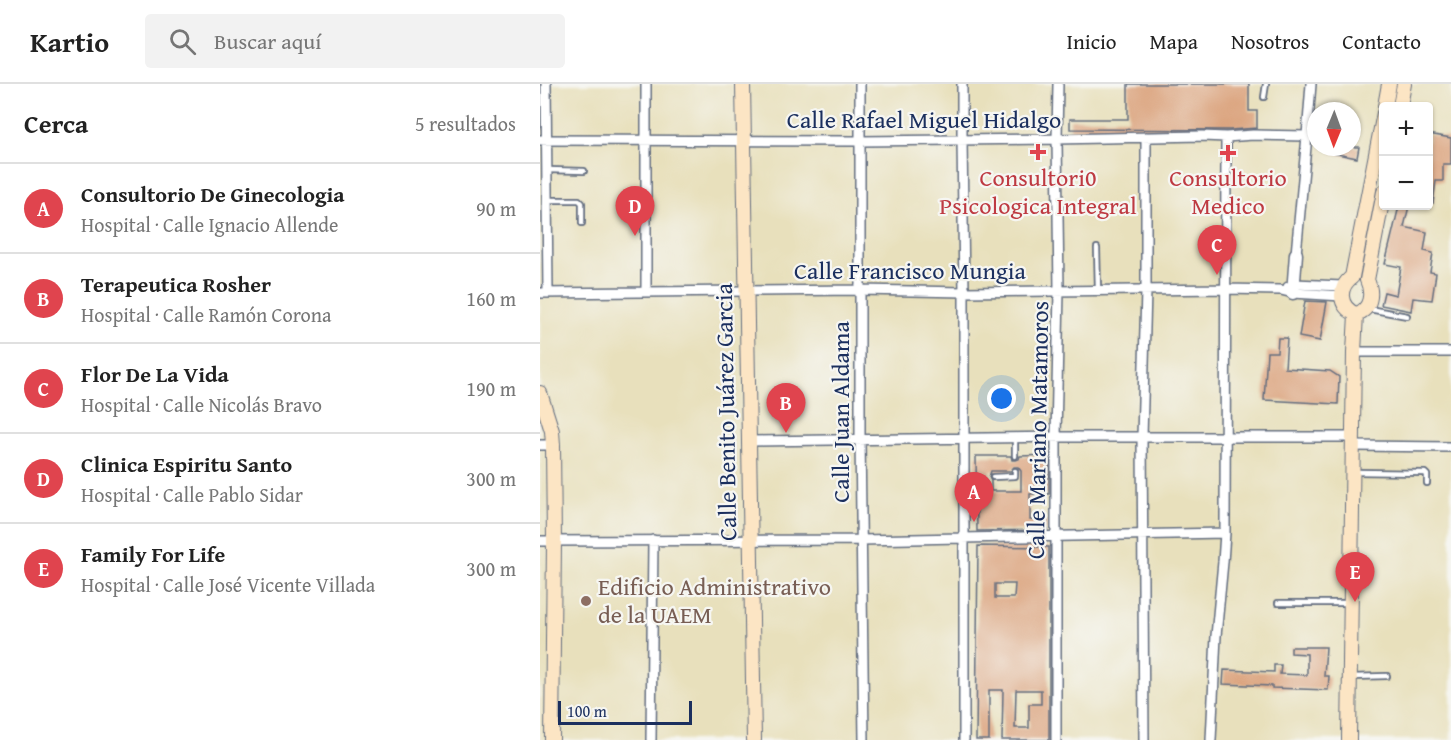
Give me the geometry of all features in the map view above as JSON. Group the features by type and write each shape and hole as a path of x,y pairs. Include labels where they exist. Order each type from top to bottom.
{"main road":[{"name":"Calle Benito Juárez Garcia","path":"744,84 754,740"},
{"path":"1386,102 1389,84"},
{"path":"1401,102 1404,84"},
{"path":"1361,311 1351,312 1345,306 1346,286 1379,132"},
{"path":"1349,740 1354,352 1361,311 1370,297 1367,280 1380,210"},
{"path":"1346,286 1367,280"},
{"path":"540,393 552,431 547,445 552,740"}],"street":[{"path":"544,293 546,170 543,140 546,84"},
{"path":"646,84 646,292"},
{"name":"Calle Juan Aldama","path":"860,84 860,439 864,740"},
{"path":"962,84 964,740"},
{"name":"Calle Mariano Matamoros","path":"1056,740 1058,84"},
{"path":"1310,102 1311,84"},
{"path":"1294,288 1307,136"},
{"name":"Calle Rafael Miguel Hidalgo","path":"543,140 860,141 1307,136"},
{"path":"1144,740 1142,437 1146,291 1146,137"},
{"path":"1211,740 1216,636 1225,533 1226,137"},
{"name":"Calle Francisco Mungia","path":"544,293 1281,290 1346,286"},
{"path":"1354,352 1451,352"},
{"path":"749,441 1225,437 1451,447"},
{"path":"547,541 861,540 1225,533"},
{"path":"651,740 653,540"}],"lane":[{"path":"1264,97 1266,84"},
{"path":"546,170 584,171"},
{"path":"546,200 579,200 582,203 582,223"},
{"path":"1097,248 1098,290"},
{"path":"1361,311 1407,316"},
{"path":"1015,437 1015,456"},
{"path":"993,477 1015,476 1015,471"},
{"path":"1352,471 1425,473 1427,483"},
{"path":"1278,603 1351,603"},
{"path":"1350,677 1387,676"}],"building":[{"path":"1128,84 1249,84 1249,111 1257,111 1257,128 1230,130 1070,129 1070,119 1128,119"},
{"path":"1433,135 1451,138 1451,164 1443,164 1443,181 1436,181 1433,203"},
{"path":"1398,210 1408,210 1404,227 1427,232 1424,251 1433,253 1430,272 1436,273 1432,300 1413,298 1411,311 1381,305 1384,292 1396,295 1401,267 1385,264"},
{"path":"1305,301 1327,302 1320,341 1299,337"},
{"path":"1278,338 1287,338 1285,368 1330,371 1339,377 1338,404 1264,400 1267,352 1277,352"},
{"path":"1049,455 1049,494 1030,494 1030,520 1047,520 1047,530 977,531 976,456 1011,456 1012,460 1016,460 1020,456","holes":["1014,467 1018,467 1021,471 1021,491 991,491 989,477 991,471 1011,471"]},
{"path":"978,546 1049,547 1049,740 1002,740 1003,690 989,690 989,740 976,740","holes":["995,584 1015,584 1014,598 995,598","1016,690 1041,690 1041,704 1029,704 1029,728 1015,728"]},
{"path":"1291,647 1326,647 1324,676 1329,676 1328,690 1223,684 1224,670 1274,672 1274,665 1281,665 1280,674 1307,675 1307,654 1291,653"}],"place":[{"name":"Consultori0 Psicologica Integral","path":"1038,152"},
{"name":"Consultorio Medico","path":"1228,153"},
{"name":"Clinica Espiritu Santo","path":"635,236"},
{"name":"Flor De La Vida","path":"1217,275"},
{"name":"Terapeutica Rosher","path":"786,433"},
{"name":"Consultorio De Ginecologia","path":"974,522"},
{"name":"Edificio Administrativo de la UAEM","path":"586,601"},
{"name":"Family For Life","path":"1355,602"}]}
